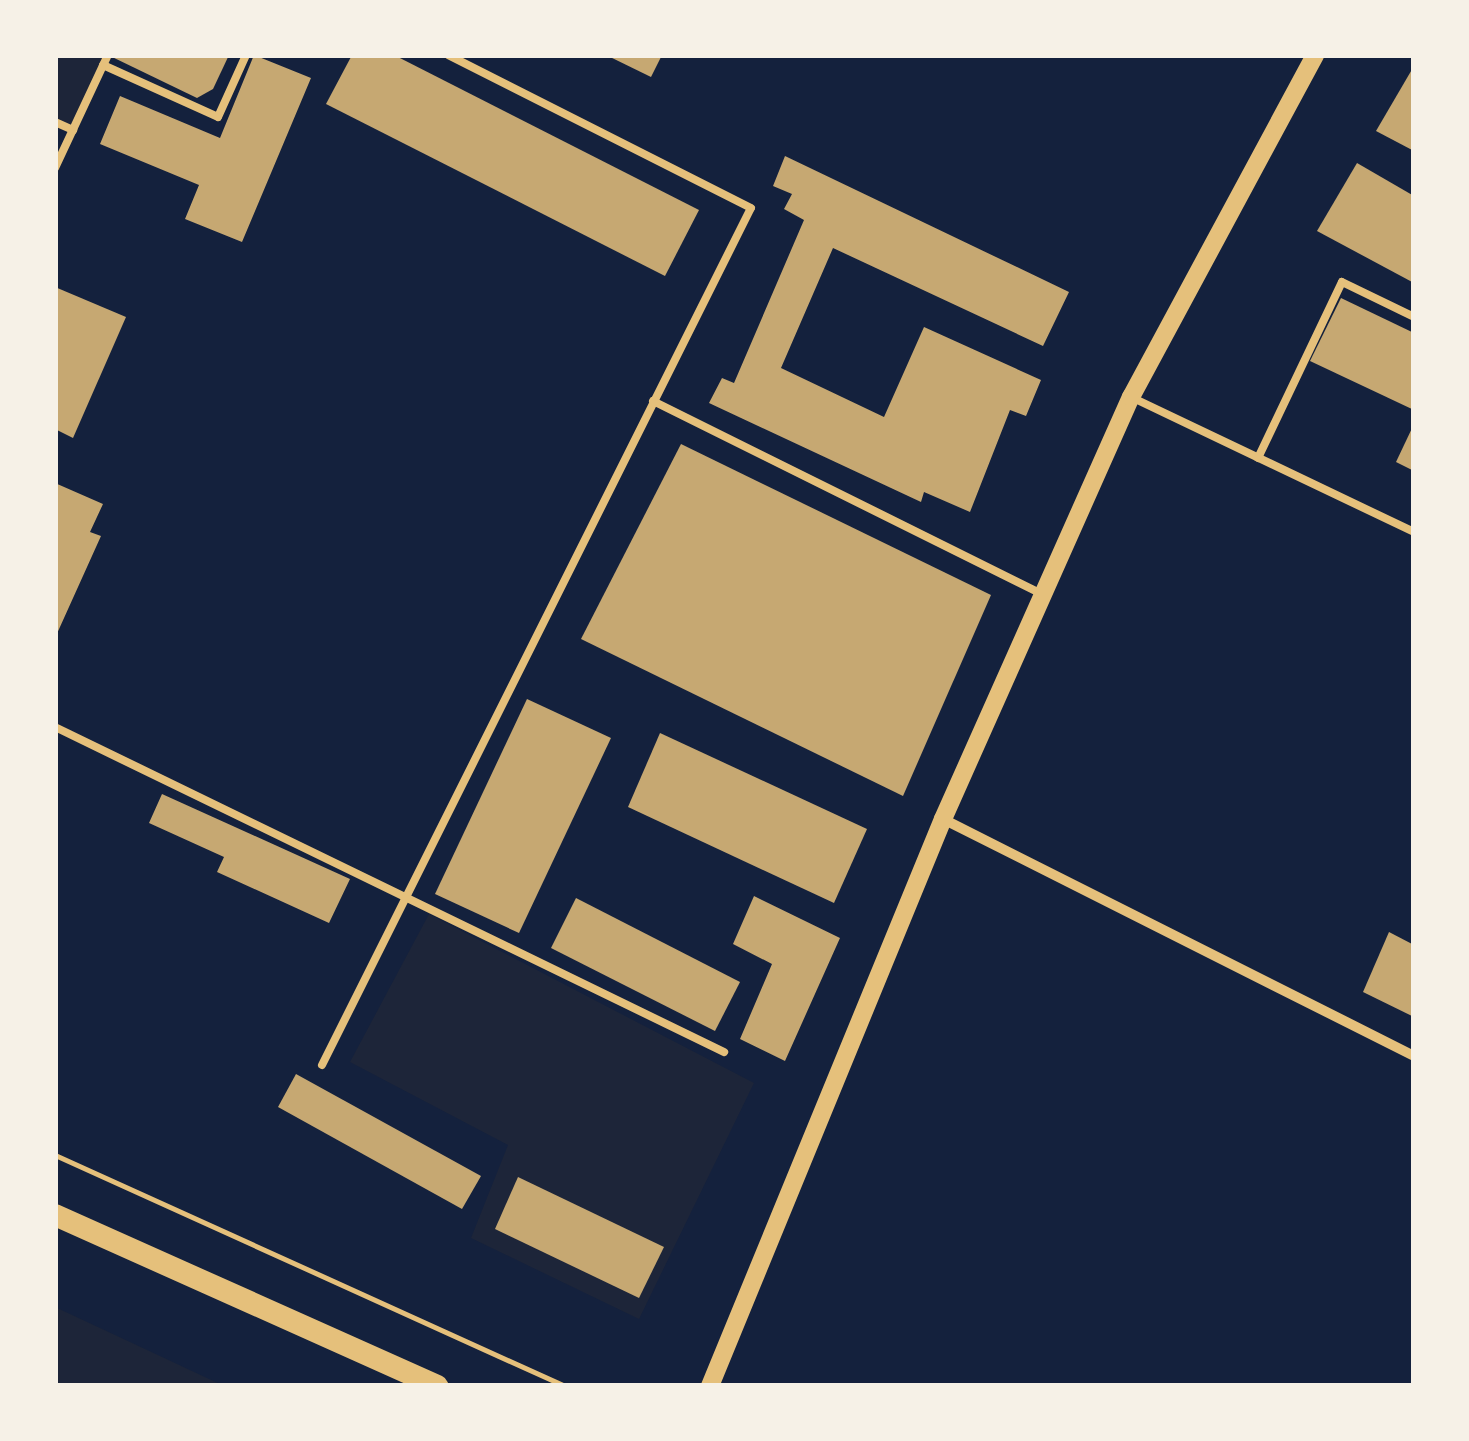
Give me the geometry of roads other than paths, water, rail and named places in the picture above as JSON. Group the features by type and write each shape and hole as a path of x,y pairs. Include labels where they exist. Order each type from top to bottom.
{"main road":[{"path":"55,1215 438,1386"}],"street":[{"path":"710,1386 943,819 1131,398 1314,55"},
{"path":"943,819 1414,1056"}],"lane":[{"path":"55,168 108,55"},
{"path":"104,65 218,117 246,55"},
{"path":"322,1065 410,898 751,208 448,55"},
{"path":"55,122 73,130"},
{"path":"1258,458 1342,282 1414,318"},
{"path":"1131,398 1414,532"},
{"path":"654,401 1045,596"},
{"path":"55,727 724,1052"}]}
